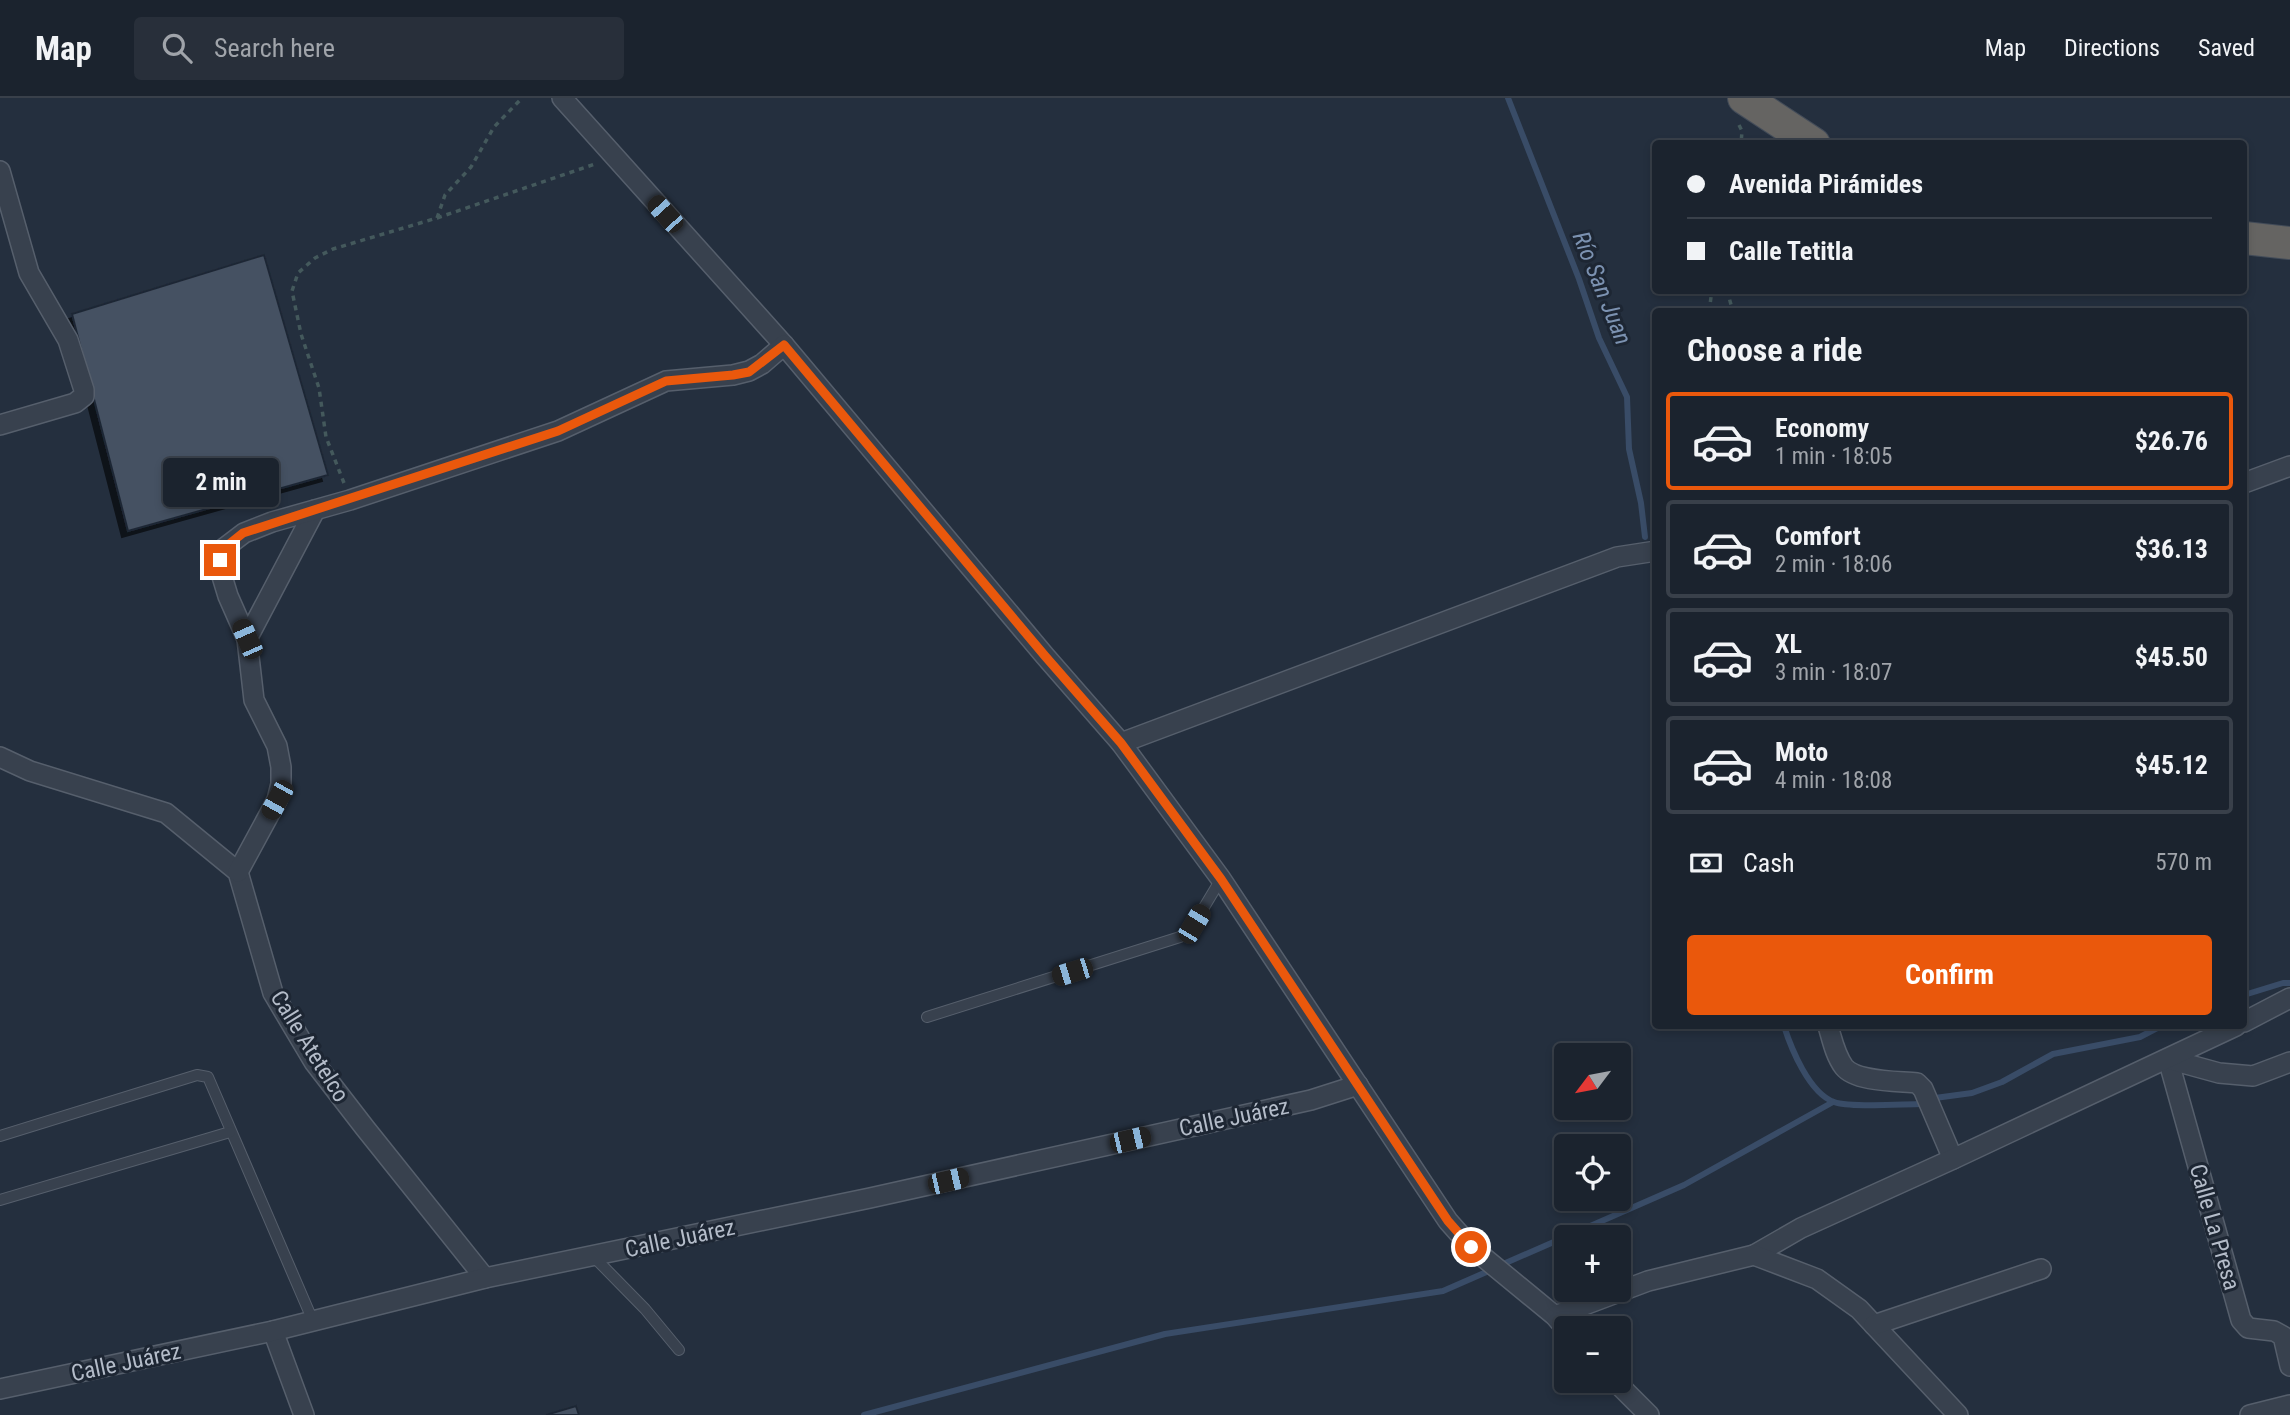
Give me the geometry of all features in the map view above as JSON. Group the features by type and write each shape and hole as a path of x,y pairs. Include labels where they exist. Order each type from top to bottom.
{"highway":[{"path":"1744,98 1808,140"},
{"path":"2247,238 2290,243"}],"street":[{"path":"562,98 784,345 1121,743 1221,879 1448,1221 1471,1247 1554,1316"},
{"path":"0,171 29,273 68,340 84,390 81,401 0,425"},
{"path":"0,757 30,771 166,813 238,872 277,800 281,767 277,746 254,700 247,639 221,573 223,549 243,533 558,431 666,381 749,372 784,345"},
{"path":"2247,482 2290,466"},
{"path":"247,639 315,510"},
{"path":"1121,743 1617,558 1652,552"},
{"name":"Calle Atetelco","path":"238,872 273,993 314,1062 485,1278"},
{"path":"2247,1020 2290,998"},
{"path":"1829,1029 1835,1051 1843,1066 1854,1076 1917,1083 1923,1089 1953,1160"},
{"path":"1574,1316 1648,1281 1754,1255 1801,1228 1953,1160 2230,1029"},
{"path":"2168,1059 2219,1073 2253,1076 2290,1062"},
{"name":"Calle La Presa","path":"2168,1059 2241,1321 2248,1328 2274,1331 2283,1336 2290,1366"},
{"name":"Calle Juárez","path":"0,1389 273,1331 485,1278 1311,1100 1358,1085"},
{"path":"1754,1255 1817,1279 1859,1309 1958,1415"},
{"path":"1874,1325 2040,1269"},
{"path":"273,1331 304,1415"},
{"path":"1627,1393 1648,1415"},
{"path":"2250,1415 2290,1405"}],"lane":[{"path":"927,1017 1180,937 1194,924 1221,879"},
{"path":"0,1136 202,1075 211,1082 230,1132 313,1321"},
{"path":"0,1200 230,1132"},
{"path":"594,1256 645,1309 679,1350"}],"path":[{"path":"437,218 445,195 471,167 494,127 522,98"},
{"path":"350,500 327,437 319,388 300,334 292,291 298,273 324,254 614,157"}],"building":[{"path":"264,255 328,475 128,531 72,314"},
{"path":"576,1406 579,1415 546,1415"}],"waterway":[{"name":"Río San Juan","path":"1508,98 1579,279 1599,338 1627,397 1629,449 1641,503 1645,537"},
{"name":"Río San Juan","path":"2247,994 2290,983"},
{"name":"Río San Juan","path":"1785,1029 1809,1080 1825,1097 1834,1102 1852,1105 1922,1104"},
{"name":"Río San Juan","path":"1935,1098 1972,1093 2002,1082 2053,1054 2140,1037 2155,1029"},
{"path":"1501,1265 1684,1185 1833,1102"},
{"path":"864,1415 1165,1334 1443,1291 1491,1270"}],"route":[{"path":"220,560 223,549 243,533 558,431 666,381 749,372 784,345 1121,743 1221,879 1448,1221 1471,1247"}]}
